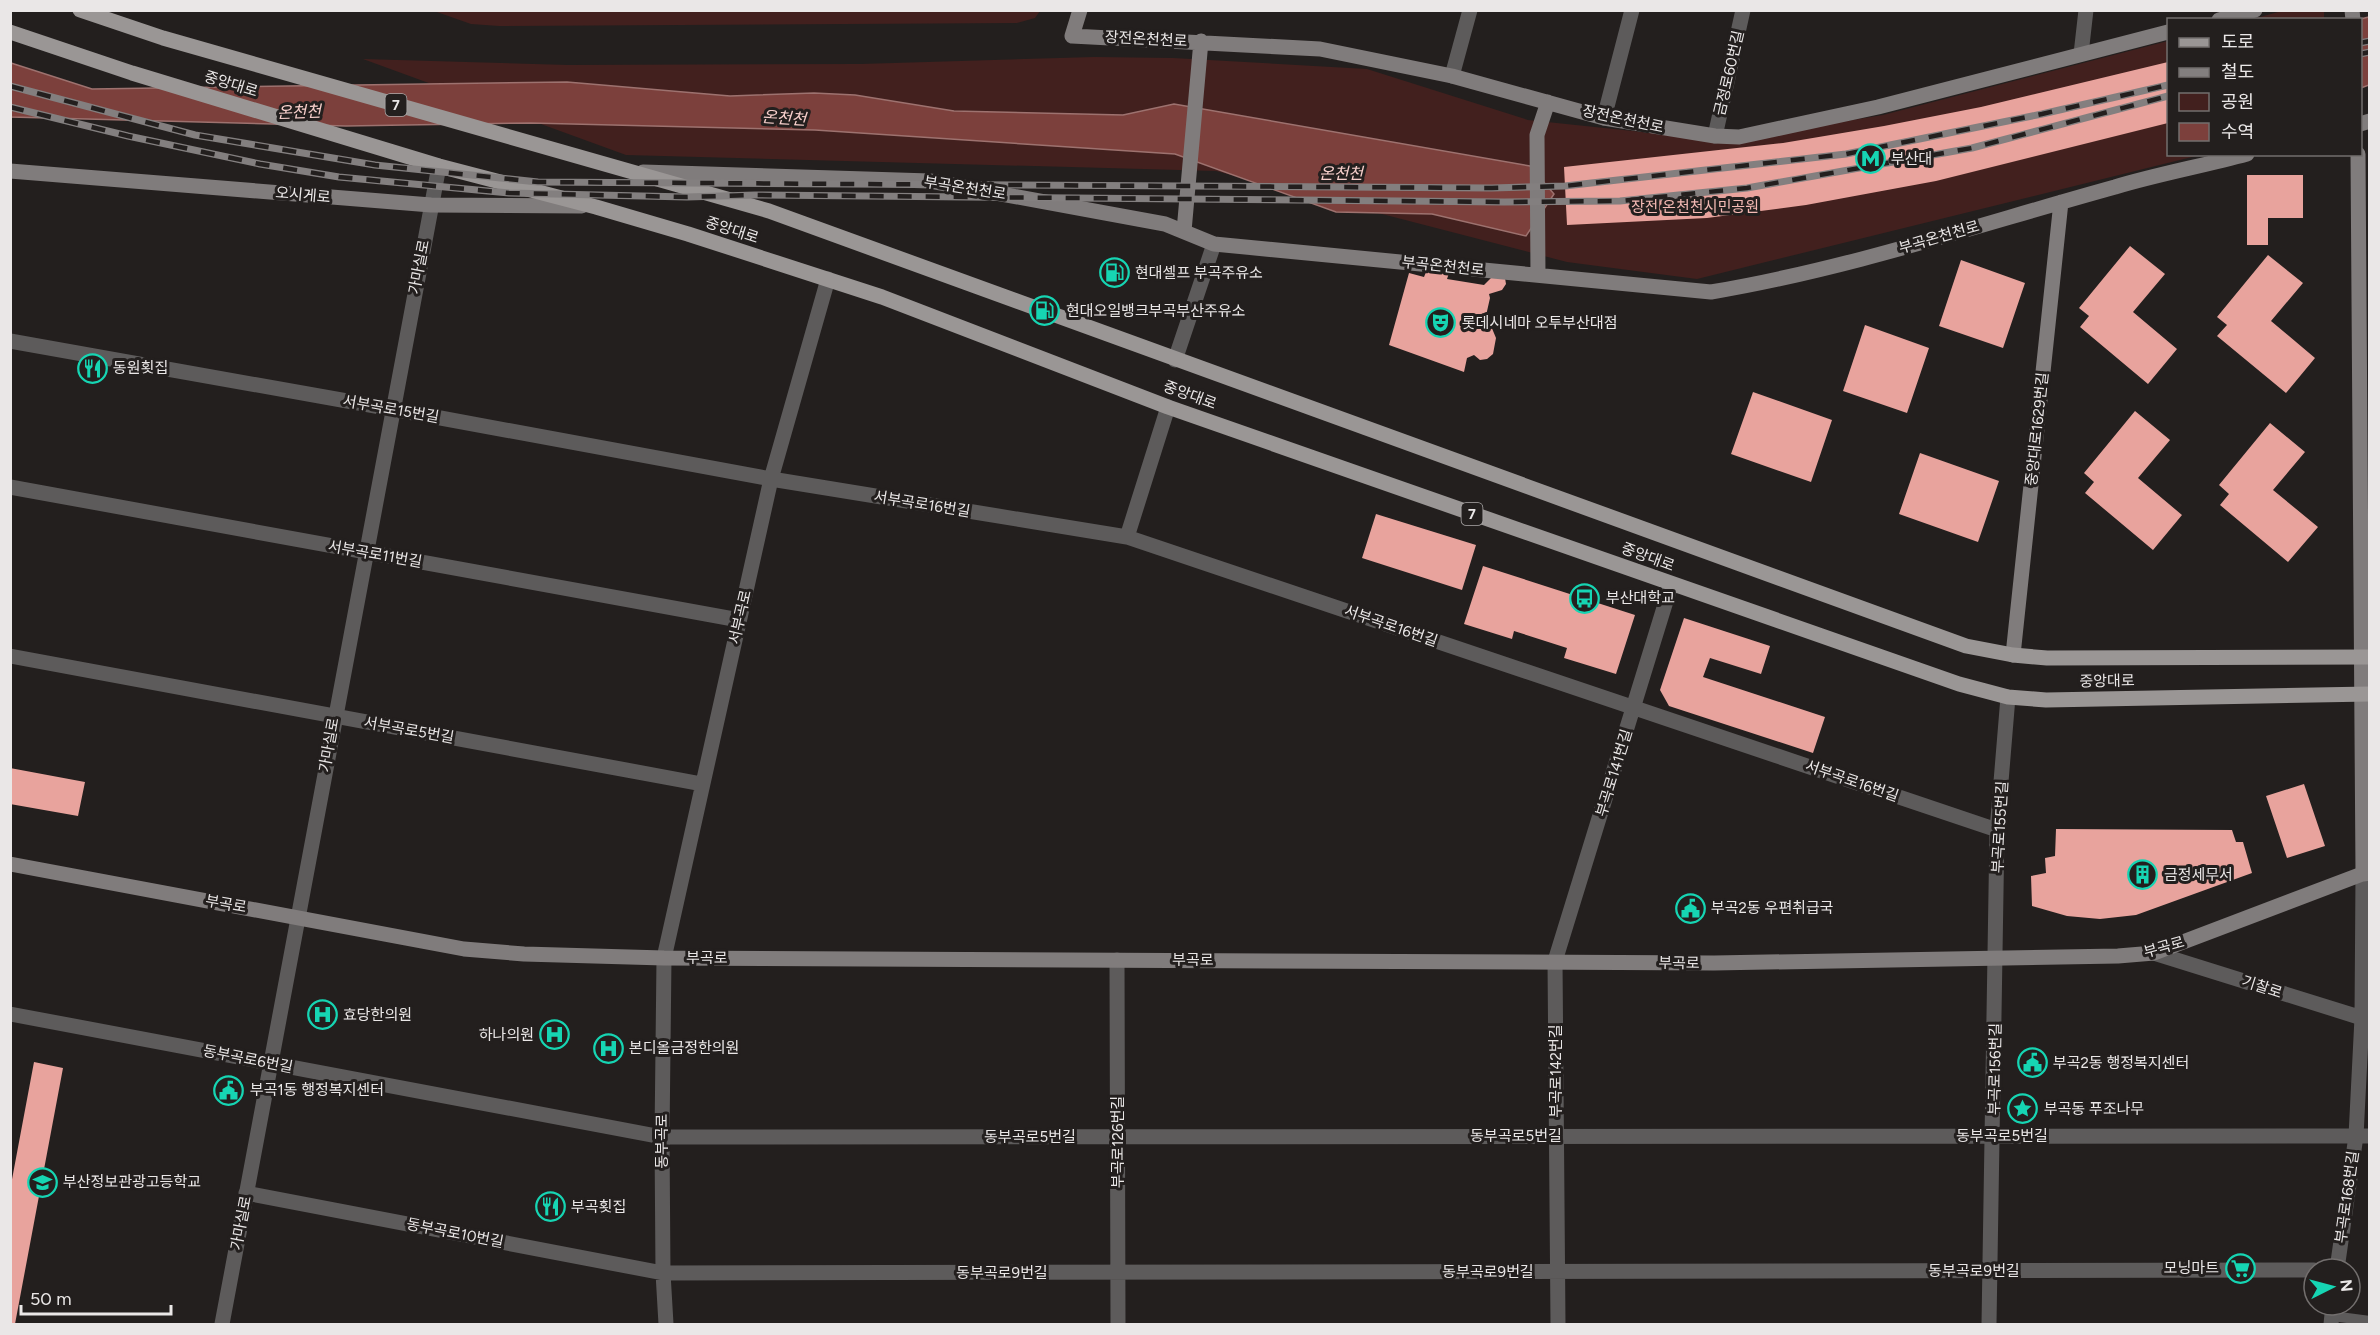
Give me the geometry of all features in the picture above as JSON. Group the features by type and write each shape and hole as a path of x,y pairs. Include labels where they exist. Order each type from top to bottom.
{"main road":[{"name":"중앙대로","path":"80,10 163,38 769,212 1966,646 2013,655 2047,658 2365,657"},
{"name":"장전온천천로","path":"1080,10 1072,36 1320,49 1452,76 1604,118 1715,136 1739,137 1878,107 2167,32"},
{"path":"2226,18 2255,10"},
{"name":"중앙대로","path":"10,32 132,73 439,166 596,207 882,297 1168,407 1959,684 2008,697 2046,700 2366,694"},
{"path":"1185,224 1200,41"},
{"path":"1538,275 1537,135 1548,102"},
{"name":"부곡온천천로","path":"629,172 930,181 1165,224 1185,224 1214,244 1711,292 1750,285 1893,250 2118,186 2239,156"},
{"path":"2358,156 2367,873"},
{"name":"오시게로","path":"10,171 432,205 596,207"},
{"name":"중앙대로1629번길","path":"2013,655 2061,202"},
{"name":"부곡로","path":"10,864 464,949 524,954 664,958 1714,963 2118,956 2154,952 2367,873"}],"street":[{"path":"1452,76 1470,10"},
{"path":"1604,118 1632,10"},
{"name":"금정로60번길","path":"1715,136 1743,10"},
{"path":"2081,54 2086,10"},
{"name":"가마실로","path":"222,1324 439,166"},
{"path":"1175,360 1214,244"},
{"name":"서부곡로","path":"664,958 771,479 828,279"},
{"name":"서부곡로15번길","path":"10,341 771,479"},
{"path":"1127,537 1168,407"},
{"name":"서부곡로16번길","path":"771,479 1127,537 1997,830"},
{"name":"서부곡로11번길","path":"10,487 739,620"},
{"name":"부곡로141번길","path":"1555,962 1671,585"},
{"name":"서부곡로5번길","path":"10,656 702,784"},
{"name":"부곡로155번길","path":"1997,958 1997,830 2008,697"},
{"name":"부곡로168번길","path":"2339,1257 2363,1136 2367,873"},
{"name":"기찰로","path":"2154,952 2366,1018"},
{"name":"동부곡로","path":"664,958 662,1137 663,1273 666,1324"},
{"name":"부곡로156번길","path":"1989,1324 1997,958"},
{"name":"부곡로126번길","path":"1117,960 1118,1324"},
{"name":"부곡로142번길","path":"1555,962 1558,1324"},
{"name":"동부곡로6번길","path":"10,1014 662,1137"},
{"name":"동부곡로5번길","path":"662,1137 2363,1136"},
{"name":"동부곡로10번길","path":"246,1193 663,1273"},
{"name":"동부곡로9번길","path":"663,1273 2302,1270"}],"lane":[{"path":"2345,1317 2370,1321"}],"green space":[{"path":"434,11 1040,11 1035,18 1017,23 499,26 471,24"},
{"path":"2282,11 2324,11 2324,18 2256,18"},
{"name":"장전 온천천시민공원","path":"2167,41 2167,156 2196,156 1697,279 1567,262 1216,171 626,155 363,59 568,65 861,64 1094,57 1173,58 1367,69 1528,120 1690,137 1750,137 1883,115"}],"water":[{"path":"2369,17 2369,85 2362,88 2362,19"},
{"name":"온천천","path":"11,63 92,89 567,82 730,96 814,93 855,95 954,111 1123,115 1174,104 1530,166 1554,194 1526,236 1432,214 1336,212 1175,154 815,130 531,123 346,126 11,117"}],"building":[{"path":"2167,62 2167,123 1936,181 1806,205 1707,218 1567,225 1564,167 1783,143 1981,107"},
{"path":"2247,175 2303,175 2303,218 2268,218 2268,245 2247,245"},
{"path":"2130,246 2165,274 2133,312 2177,349 2148,384 2080,327 2089,316 2079,308"},
{"path":"2268,255 2303,283 2271,321 2315,358 2286,393 2217,336 2227,325 2217,317"},
{"path":"1961,260 2025,283 2003,348 1939,326"},
{"name":"롯데시네마 오투부산대점","path":"1426,272 1449,273 1447,279 1484,285 1492,277 1505,278 1506,284 1502,290 1489,294 1485,320 1491,326 1496,338 1493,354 1487,359 1480,360 1474,355 1467,358 1464,372 1389,345 1409,273 1424,277"},
{"path":"1865,325 1929,348 1907,413 1843,391"},
{"path":"1753,392 1832,420 1811,482 1731,454"},
{"path":"2135,411 2170,440 2138,478 2182,515 2153,550 2085,493 2094,482 2084,473"},
{"path":"2270,423 2305,452 2273,490 2318,527 2288,562 2220,505 2229,494 2219,485"},
{"path":"1920,453 1999,481 1978,542 1899,514"},
{"path":"1376,514 1476,545 1462,590 1362,558"},
{"path":"1483,566 1635,615 1616,674 1564,658 1567,648 1514,631 1512,639 1464,624"},
{"path":"1684,618 1770,646 1761,674 1710,658 1703,677 1825,717 1813,753 1669,706 1660,690"},
{"path":"10,768 85,782 78,816 10,804"},
{"path":"2304,784 2325,846 2287,858 2266,796"},
{"name":"금정세무서","path":"2056,829 2232,830 2236,842 2243,842 2252,873 2136,915 2100,919 2067,916 2032,906 2031,876 2046,873 2045,858 2055,856"},
{"path":"34,1062 63,1068 15,1324 10,1324 10,1190"}],"railway":[{"path":"2362,43 2370,41"},
{"path":"2362,54 2370,52"},
{"path":"10,86 195,135 375,165 538,182 1492,188 1565,186 1846,154 2042,114 2167,85"},
{"path":"10,107 128,136 260,164 339,177 509,193 687,197 755,195 1504,202 1620,201 1747,188 1972,148 2167,96"}],"place":[{"name":"부산대","path":"1870,159"},
{"name":"현대셀프 부곡주유소","path":"1114,273"},
{"name":"현대오일뱅크부곡부산주유소","path":"1045,311"},
{"name":"롯데시네마 오투부산대점","path":"1441,323"},
{"name":"동원횟집","path":"92,368"},
{"name":"부산대학교","path":"1585,598"},
{"name":"금정세무서","path":"2143,875"},
{"name":"부곡2동 우편취급국","path":"1690,908"},
{"name":"효당한의원","path":"322,1015"},
{"name":"하나의원","path":"555,1035"},
{"name":"본디올금정한의원","path":"608,1048"},
{"name":"부곡2동 행정복지센터","path":"2032,1063"},
{"name":"부곡1동 행정복지센터","path":"229,1090"},
{"name":"부곡동 푸조나무","path":"2023,1109"},
{"name":"부산정보관광고등학교","path":"42,1182"},
{"name":"부곡횟집","path":"550,1207"},
{"name":"모닝마트","path":"2240,1268"}]}
